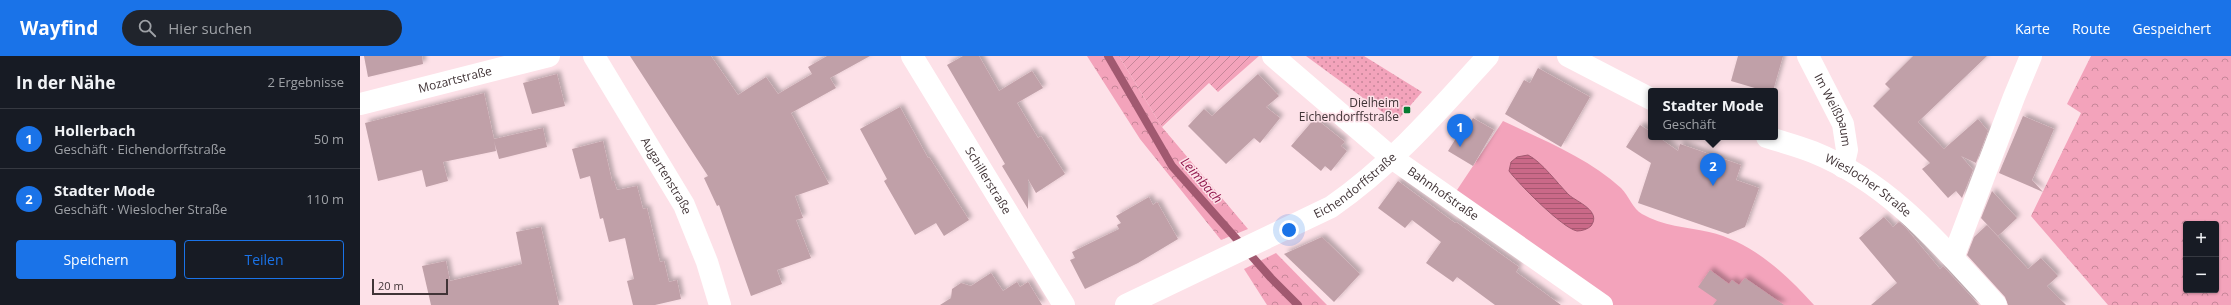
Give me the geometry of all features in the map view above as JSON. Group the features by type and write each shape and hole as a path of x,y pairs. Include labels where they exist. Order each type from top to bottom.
{"street":[{"name":"Mozartstraße","path":"360,104 549,56"},
{"name":"Augartenstraße","path":"594,56 684,205 707,262 720,305"},
{"name":"Schillerstraße","path":"912,56 1064,305"},
{"name":"Bahnhofstraße","path":"1273,56 1392,158 1602,305"},
{"name":"Eichendorffstraße","path":"1126,305 1210,264 1286,230 1331,207 1359,187 1416,135 1488,56"},
{"path":"1568,56 1648,97"},
{"name":"Im Weißbaum","path":"1808,56 1843,124 1847,150 1844,167"},
{"path":"1953,258 2031,56"},
{"name":"Wieslocher Straße","path":"1776,140 1814,152 1844,167 1884,192 1932,234 1996,305"}],"green space":[{"path":"1087,56 1119,56 1162,127 1248,229 1221,240 1140,139"},
{"path":"1119,56 1259,56 1218,92 1209,83 1162,127"},
{"path":"1306,56 1364,56 1422,92 1396,122"},
{"path":"2091,56 2231,56 2231,305 2108,305 2031,216 2081,113 2067,104"},
{"path":"1503,121 1565,150 1608,177 1621,188 1636,209 1642,214 1666,224 1709,232 1725,237 1753,251 1779,270 1814,305 1602,305 1451,199"},
{"path":"1276,253 1327,305 1267,305 1244,269"}],"shaded area":[{"path":"1528,155 1544,168 1569,195 1591,211 1594,221 1591,226 1587,229 1579,231 1570,228 1541,205 1514,177 1509,171 1511,162 1517,157"}],"building":[{"path":"364,56 422,56 423,64 368,77"},
{"path":"630,56 711,56 738,95 766,77 778,94 812,74 808,67 827,56 870,56 830,78 836,88 791,113 829,184 795,196 803,218 796,220 811,258 777,270 782,284 751,296 719,205 717,206 704,178 708,176"},
{"path":"963,56 979,56 999,91 1032,71 1043,88 1017,103 1038,138 1041,136 1065,174 1036,193 1028,179 1028,209 1002,166 1005,164 947,65"},
{"path":"1738,56 1783,56 1774,88 1755,88 1731,81"},
{"path":"1913,56 1987,56 1918,122 1944,149 1978,119 1988,131 1976,163 1961,156 1973,170 1962,198 1956,191 1948,198 1922,169 1930,163 1873,106 1890,89 1885,84"},
{"path":"1538,68 1590,97 1561,147 1505,114 1524,80 1530,83"},
{"path":"557,74 565,106 532,114 523,83"},
{"path":"1258,74 1279,96 1266,107 1280,118 1260,143 1254,138 1226,164 1188,126 1204,109 1212,116"},
{"path":"484,93 494,139 543,128 547,147 499,159 494,141 496,151 443,162 448,181 426,187 422,170 378,181 365,123"},
{"path":"900,107 928,158 929,157 969,220 944,236 936,223 915,235 884,181 887,179 860,129"},
{"path":"2023,116 2054,129 2032,180 2043,192 1999,173"},
{"path":"1315,118 1345,142 1341,146 1347,151 1331,171 1325,166 1321,171 1291,146"},
{"path":"1473,118 1494,130 1473,166 1448,151 1458,135 1462,137"},
{"path":"1640,125 1648,130 1648,140 1662,140 1678,151 1680,144 1741,165 1736,180 1759,188 1745,227 1728,234 1638,203 1651,163 1626,147"},
{"path":"603,141 612,181 614,181 617,190 637,186 643,209 647,208 660,262 664,261 669,282 677,280 681,299 655,305 633,305 627,281 634,279 625,238 609,242 603,218 600,219 590,176 580,179 572,149"},
{"path":"1398,181 1455,223 1456,222 1519,267 1516,272 1561,305 1495,305 1457,277 1453,282 1426,263 1441,242 1412,220 1405,228 1378,208"},
{"path":"1992,191 2017,218 1998,236 1981,218"},
{"path":"1149,197 1153,205 1157,202 1178,239 1138,263 1085,289 1070,260 1075,258 1072,252 1119,229 1117,225 1121,223 1116,216"},
{"path":"1884,217 1893,227 1899,222 1905,227 1940,269 1943,266 1979,305 1871,305 1897,283 1859,238"},
{"path":"1987,225 2028,269 2041,258 2058,276 2047,286 2066,305 2008,305 2005,297 1967,255 1974,237"},
{"path":"541,227 559,305 431,305 422,266 446,261 450,281 522,264 516,232"},
{"path":"1322,237 1360,274 1334,302 1284,254"},
{"path":"1710,270 1729,284 1732,280 1739,285 1745,278 1784,305 1713,305 1717,300 1698,287"},
{"path":"991,273 1003,291 1017,282 1020,287 1028,282 1042,305 940,305 951,298 952,289 961,283 971,286"}],"waterway":[{"name":"Leimbach","path":"1108,56 1172,166 1271,278 1298,305"}],"place":[{"name":"Dielheim Eichendorffstraße","path":"1407,110"},
{"name":"Hollerbach","path":"1460,147"},
{"name":"Stadter Mode","path":"1713,186"}]}
